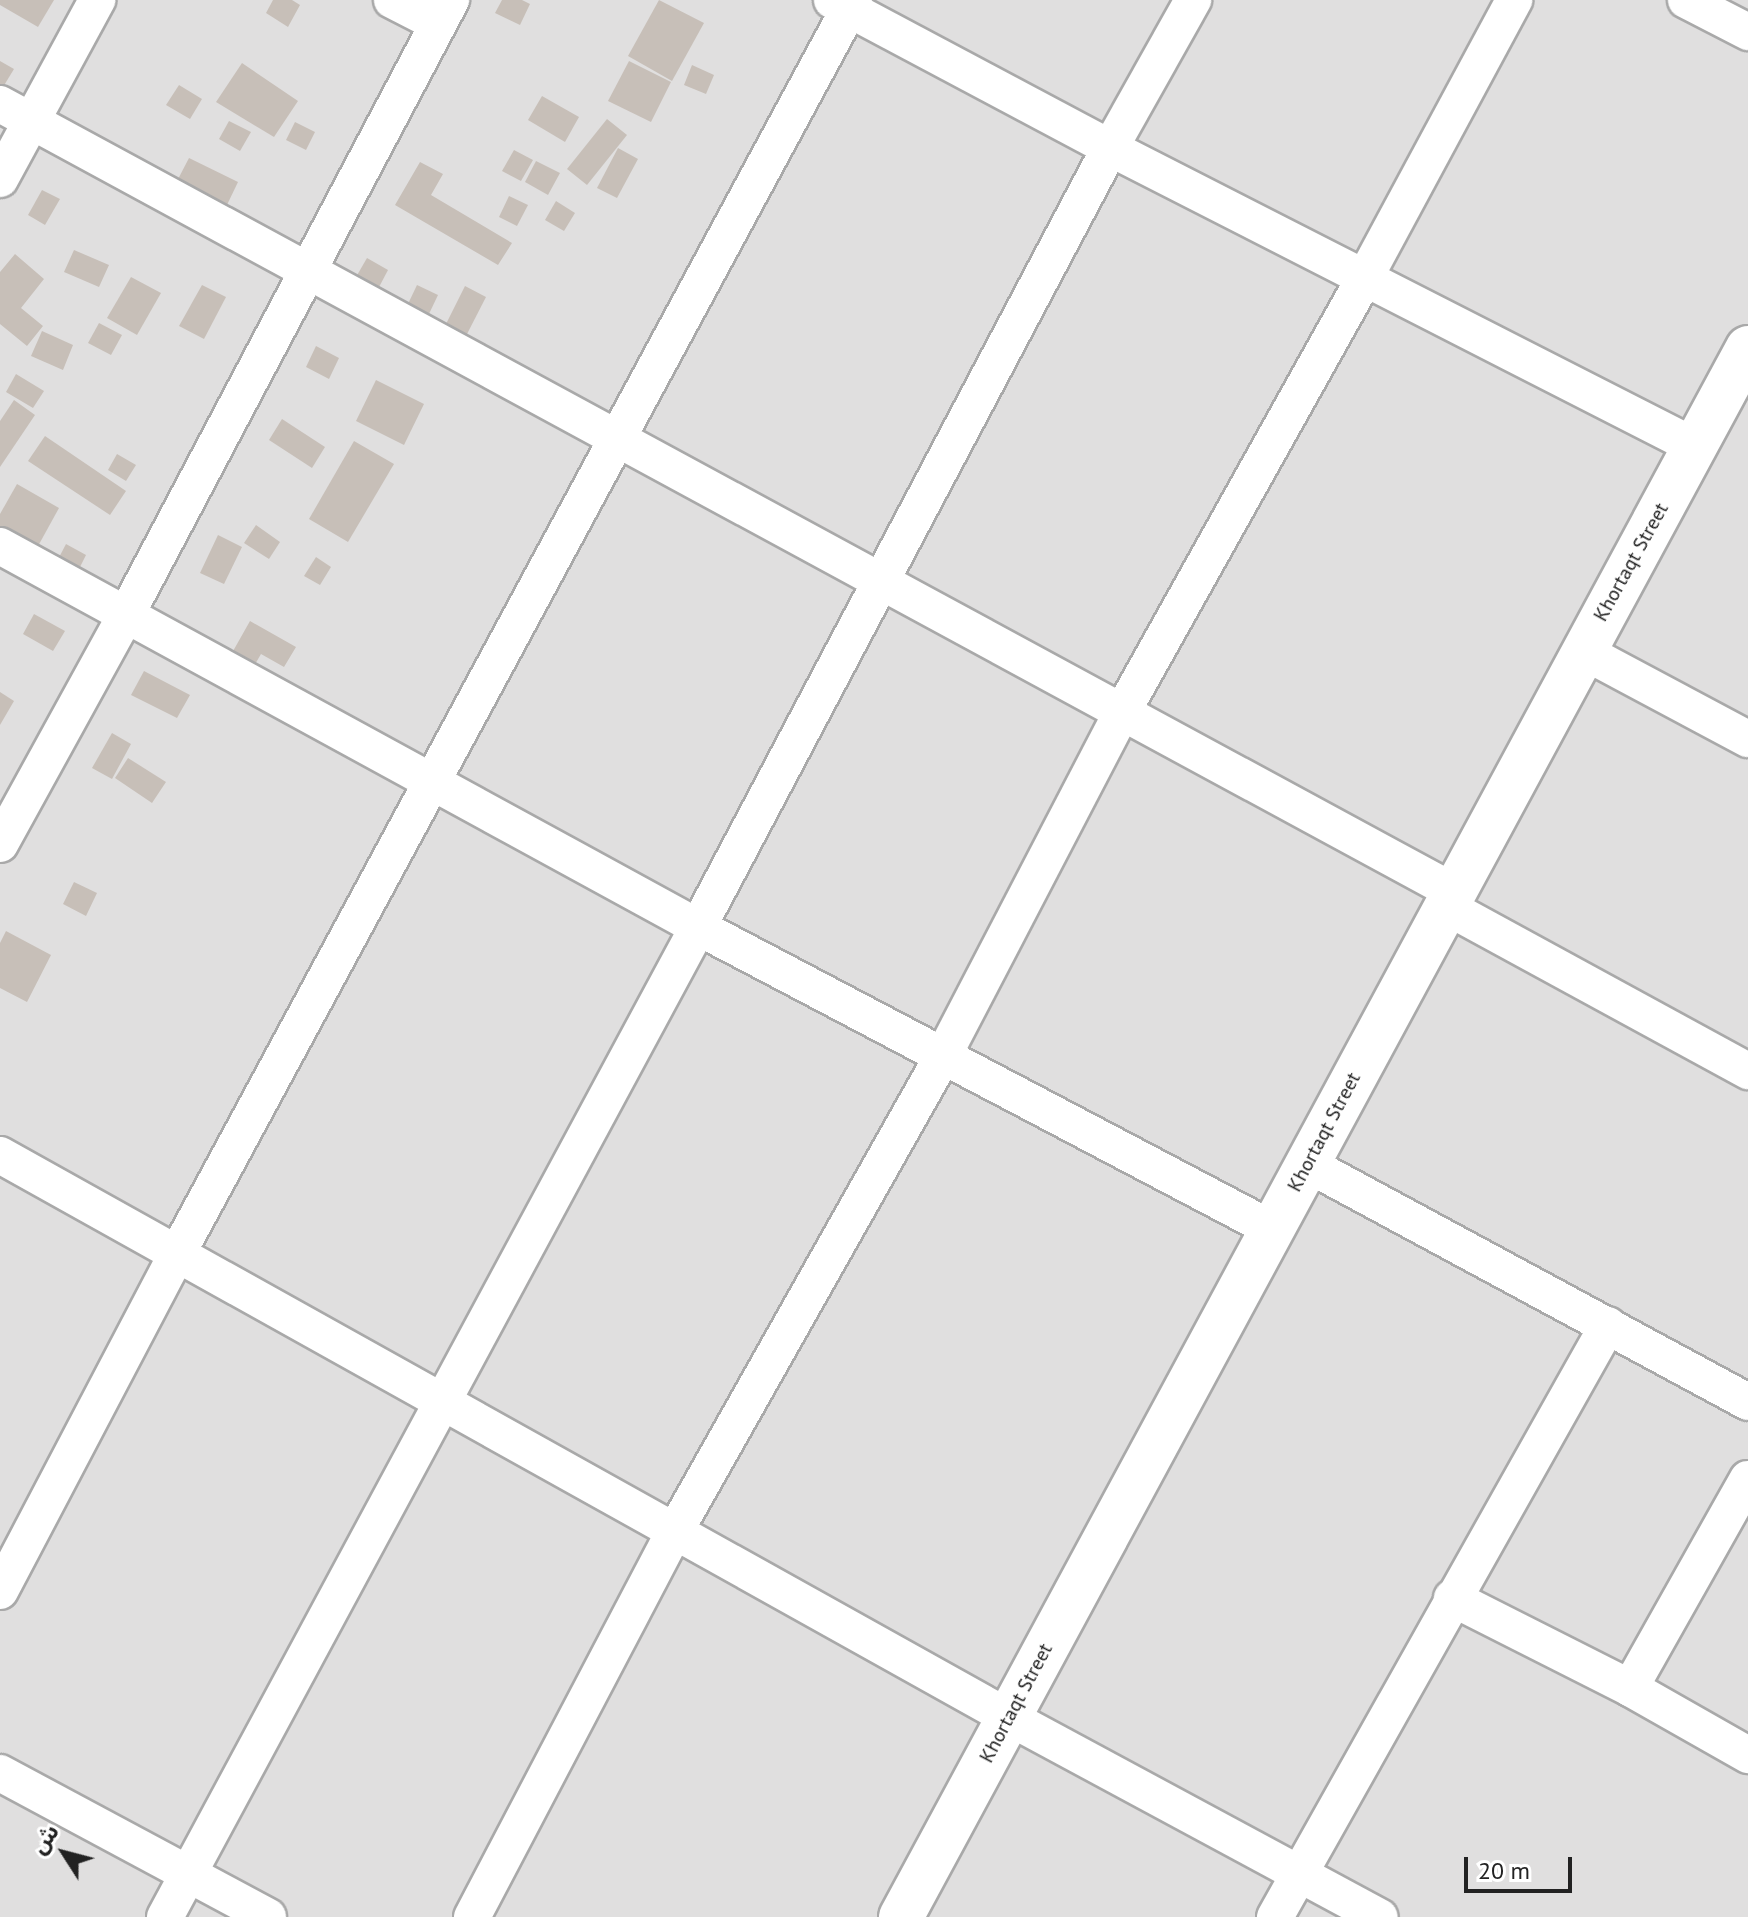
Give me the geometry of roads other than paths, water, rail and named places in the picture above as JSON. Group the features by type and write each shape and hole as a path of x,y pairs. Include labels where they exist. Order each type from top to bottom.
{"street":[{"path":"0,179 97,0"},
{"path":"0,844 309,273 444,11 392,0"},
{"path":"165,1917 698,927 1110,148 1193,0"},
{"path":"472,1917 675,1531 943,1056 1121,714 1364,279 1514,0"},
{"path":"1686,0 1748,32"},
{"path":"0,1591 177,1254 616,439 845,3 1110,148 1694,446"},
{"path":"0,104 1121,714 1748,1071"},
{"name":"Khortaqt Street","path":"901,1917 1694,446 1738,392 1748,348"},
{"path":"0,546 698,927 1272,1229"},
{"path":"1583,651 1748,739"},
{"path":"0,1155 1008,1717 1380,1917"},
{"path":"1307,1164 1748,1402"},
{"path":"1275,1917 1608,1325"},
{"path":"1630,1688 1748,1479"},
{"path":"1452,1598 1630,1688 1748,1755"},
{"path":"0,1773 268,1917"}]}
